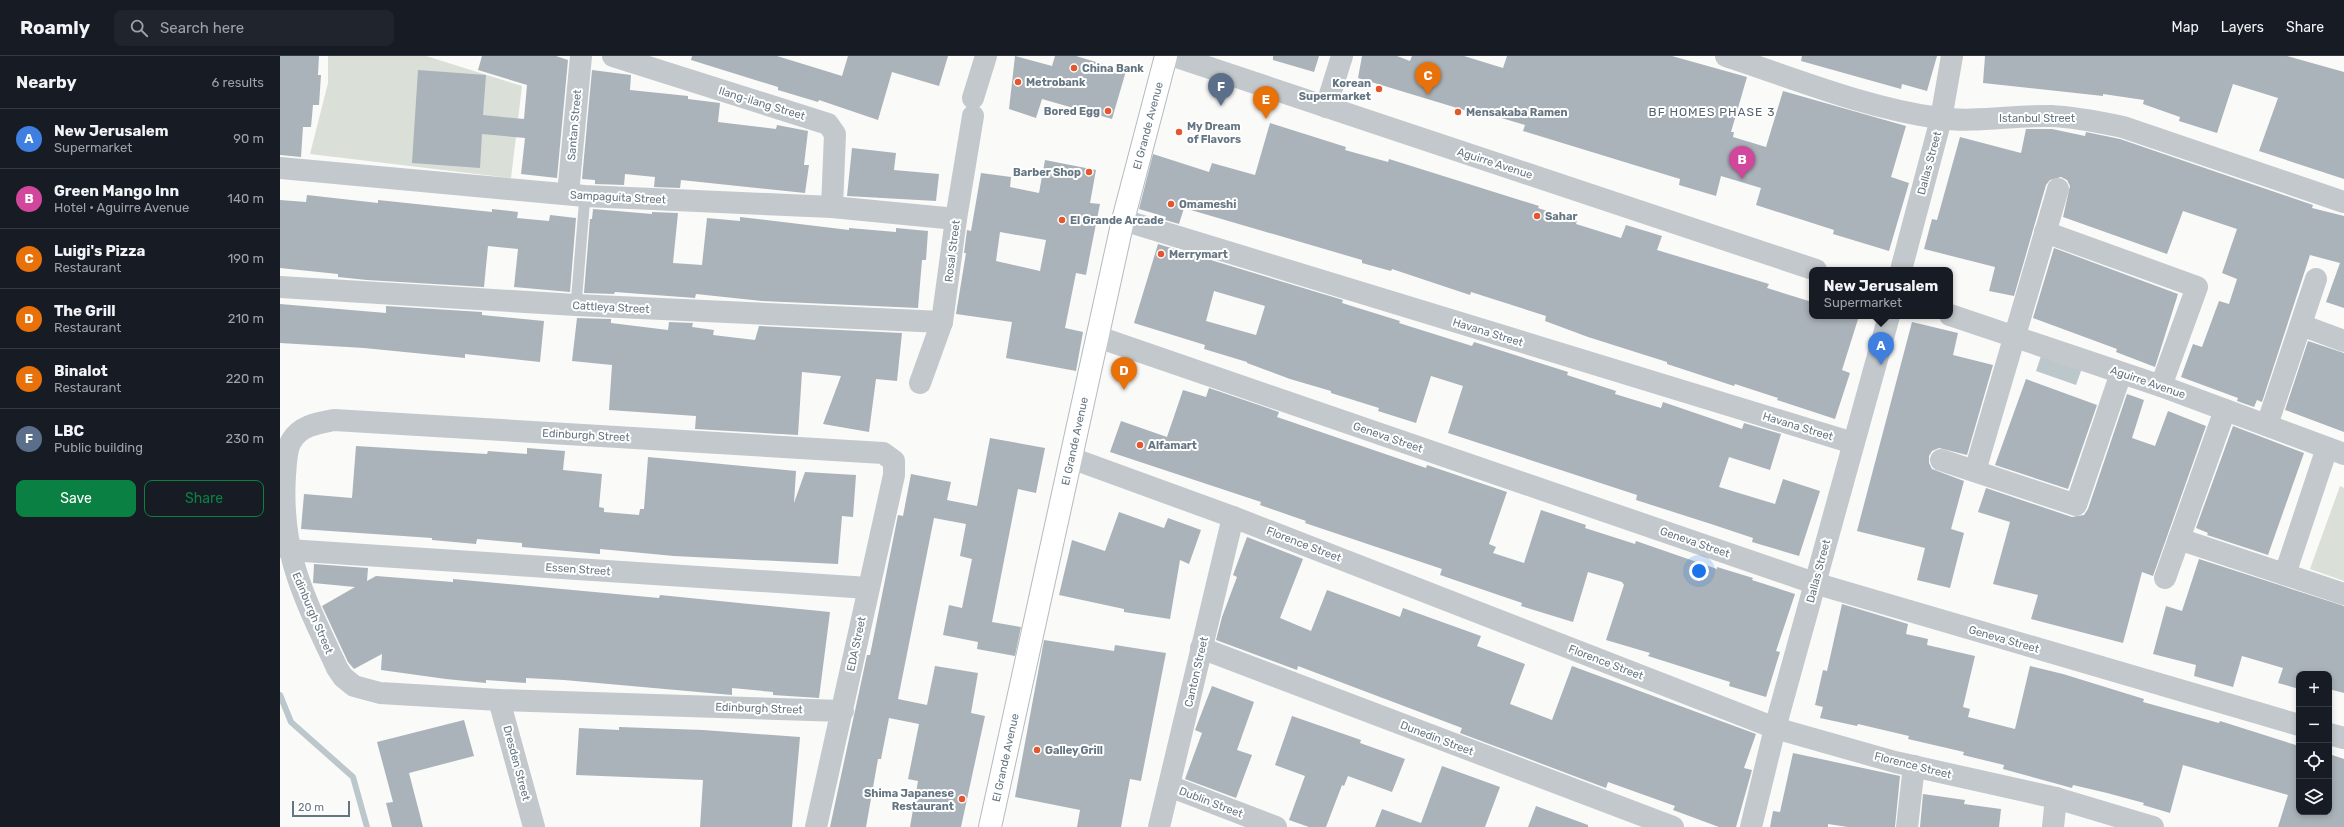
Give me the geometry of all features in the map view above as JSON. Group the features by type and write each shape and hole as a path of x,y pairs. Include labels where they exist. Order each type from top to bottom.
{"street":[{"name":"Santan Street","path":"577,195 581,56"},
{"name":"Ilang-ilang Street","path":"613,56 828,124 835,134 832,207"},
{"name":"Rosal Street","path":"920,383 942,322 973,107 986,56"},
{"name":"El Grande Avenue","path":"990,827 1123,220 1166,56"},
{"name":"Aguirre Avenue","path":"1174,56 1809,268"},
{"path":"1326,107 1342,56"},
{"name":"Istanbul Street","path":"1726,56 1903,112 1940,119 2051,116 2087,119 2123,127 2344,202"},
{"name":"Dallas Street","path":"1902,267 1940,119 1952,56"},
{"name":"Sampaguita Street","path":"280,168 577,195 832,207 956,219"},
{"path":"1974,471 2058,189"},
{"name":"Havana Street","path":"1123,220 1853,443"},
{"path":"2045,232 2197,288 2160,386"},
{"path":"2266,425 2316,279"},
{"name":"Cattleya Street","path":"280,287 576,305 942,322"},
{"name":"Aguirre Avenue","path":"1953,316 2160,386 2336,451"},
{"name":"Dallas Street","path":"1751,827 1775,728 1814,583 1888,319"},
{"path":"2301,325 2344,341"},
{"name":"Geneva Street","path":"1098,337 1814,583 2296,724"},
{"path":"1941,460 2076,505 2121,373"},
{"path":"2165,578 2225,410"},
{"name":"Edinburgh Street","path":"843,711 500,700 380,693 354,686 342,677 337,668 298,583 288,550 285,519 285,481 291,440 302,429 318,423 334,420 883,453 894,461"},
{"path":"2285,574 2336,451"},
{"name":"Florence Street","path":"1071,458 1233,517 1775,728 1914,766 2056,798 2153,827"},
{"name":"EDA Street","path":"816,827 843,711 868,588 894,475 894,461"},
{"name":"Canton Street","path":"1159,827 1233,517"},
{"path":"2179,539 2344,594"},
{"name":"Essen Street","path":"288,550 868,588"},
{"name":"Dunedin Street","path":"1201,648 1673,827"},
{"name":"Dresden Street","path":"500,700 534,827"},
{"path":"2332,735 2344,738"},
{"path":"1907,827 1914,766"},
{"name":"Dublin Street","path":"1169,786 1276,827"},
{"path":"2053,827 2056,798"}],"lane":[{"path":"576,305 577,195"}],"shaded area":[{"path":"328,56 426,56 522,86 511,178 310,154 328,83"},
{"path":"2042,353 2082,368 2076,385 2036,371"},
{"path":"2340,486 2344,488 2344,581 2310,569"}],"building":[{"path":"280,56 319,56 318,75 321,75 319,105 313,105 311,127 303,127 301,157 280,155"},
{"path":"482,56 556,56 568,60 557,178 521,174 525,138 482,134 480,168 412,163 418,70 486,75 483,115 524,119 527,85 478,70"},
{"path":"692,56 777,56 842,76 848,56 948,56 939,86 892,72 878,120 819,100 818,102 778,90 778,87 691,60"},
{"path":"1015,56 1052,66 1055,56 1076,56 1126,71 1112,119 1042,99 1036,118 1009,109"},
{"path":"1273,56 1319,56 1314,72 1273,60"},
{"path":"1362,56 1397,56 1410,61 1412,56 1464,56 1503,68 1507,56 1672,56 1747,77 1731,132 1734,132 1733,137 1766,147 1783,91 1906,126 1891,177 1909,183 1889,251 1833,234 1834,230 1756,205 1761,188 1721,176 1716,196 1679,185 1680,179 1523,131 1525,125 1478,111 1477,114 1358,78"},
{"path":"1802,56 1937,56 1927,91 1902,84 1901,89 1801,61"},
{"path":"1985,56 2287,56 2344,72 2344,179 2259,151 2278,98 2233,84 2217,133 2179,121 2180,117 2143,104 2144,100 2103,94 2103,96 1983,83"},
{"path":"592,70 631,75 630,90 688,96 688,99 720,103 718,122 776,129 777,125 808,131 804,165 809,165 805,193 681,180 680,188 654,187 655,177 625,174 624,185 595,184 595,180 582,179"},
{"path":"1270,123 1346,147 1345,150 1388,162 1389,159 1539,206 1538,208 1577,221 1576,224 1621,238 1626,225 1662,236 1657,250 1769,284 1767,288 1809,301 1809,319 1858,319 1842,370 1850,373 1835,419 1777,400 1778,398 1735,384 1734,386 1667,364 1667,362 1588,337 1545,321 1546,316 1471,292 1470,295 1392,269 1391,271 1362,263 1362,260 1184,208 1179,224 1165,220 1166,217 1139,209 1153,154 1209,172 1212,163 1255,175"},
{"path":"2026,129 2052,129 2085,136 2086,132 2120,139 2313,205 2312,208 2344,216 2344,308 2326,302 2340,263 2310,255 2262,402 2257,400 2254,407 2237,401 2238,398 2181,377 2193,344 2202,347 2219,301 2229,304 2237,279 2222,273 2237,229 2183,211 2167,254 2063,217 2070,186 2067,180 2061,177 2050,180 2046,185 2014,296 1989,291 1995,267 1924,249 1932,219 1937,220 1960,137 2021,153"},
{"path":"852,148 896,153 894,170 939,174 936,201 847,196"},
{"path":"1045,160 1096,170 1090,203 1100,204 1086,275 1076,273 1065,328 1083,332 1076,371 1006,358 1012,322 956,314 966,253 964,253 967,230 971,231 981,173 1011,177 1010,187 1039,193","holes":["1000,232 1046,240 1040,271 996,261"]},
{"path":"307,195 378,203 378,200 492,212 492,209 518,212 517,218 549,221 550,215 576,218 570,292 514,287 518,249 488,246 484,287 367,280 338,277 338,274 280,268 280,200 306,202"},
{"path":"593,209 652,214 652,212 678,213 673,263 702,265 707,218 740,221 740,217 849,230 849,228 896,232 896,228 928,231 926,260 922,260 918,308 762,301 696,294 695,298 615,292 614,294 584,293 590,219 592,219"},
{"path":"1158,244 1343,300 1342,303 1472,346 1474,342 1568,372 1567,375 1616,391 1615,394 1661,408 1663,402 1742,429 1744,423 1781,434 1770,470 1729,457 1719,487 1775,504 1783,479 1820,491 1799,556 1752,542 1753,538 1636,500 1637,495 1448,433 1463,386 1431,376 1416,423 1378,411 1379,408 1331,393 1331,391 1290,379 1247,362 1204,349 1205,345 1134,323","holes":["1214,291 1265,306 1256,335 1206,321"]},
{"path":"2054,248 2178,294 2155,367 2116,352 2117,349 2033,318"},
{"path":"280,304 386,313 386,306 482,312 482,315 544,321 540,362 465,354 465,358 364,348 280,343"},
{"path":"577,318 611,319 611,323 668,330 669,322 693,323 692,327 714,330 713,335 755,340 759,326 902,333 897,381 876,379 869,432 823,424 841,376 802,372 798,435 695,429 696,416 609,410 612,365 572,361"},
{"path":"1912,322 1958,333 1953,355 1993,365 1967,455 1939,448 1932,451 1929,456 1929,463 1932,469 1964,481 1951,529 1964,533 1950,588 1917,580 1925,548 1857,531"},
{"path":"2308,341 2344,353 2344,432 2285,410"},
{"path":"2026,379 2097,405 2068,489 1995,465"},
{"path":"1209,388 1279,412 1277,417 1426,468 1427,465 1507,492 1489,544 1496,547 1493,553 1524,563 1541,510 1586,525 1585,528 1635,544 1636,541 1717,569 1717,567 1753,578 1752,580 1795,594 1776,651 1780,652 1766,697 1729,686 1730,682 1648,656 1650,653 1606,640 1624,585 1622,582 1588,572 1573,622 1521,606 1522,603 1440,575 1442,569 1305,523 1306,521 1260,505 1261,502 1110,452 1121,421 1167,437 1183,390 1206,397"},
{"path":"2127,394 2144,400 2132,438 2155,446 2168,411 2206,426 2153,576 2142,572 2123,643 2031,619 2038,595 1993,584 2010,522 1978,512 1986,488 2072,517 2084,515 2088,509"},
{"path":"2233,426 2304,453 2268,555 2207,535 2208,533 2196,528"},
{"path":"990,438 1045,448 1036,493 1018,489 992,622 1021,627 1015,656 977,649 978,642 943,635 949,605 962,608 972,559 960,556 966,524 934,518 898,699 927,705 935,666 978,673 971,713 985,716 961,827 910,827 918,781 908,779 919,724 889,718 881,759 878,759 866,827 830,827 867,655 870,655 898,515 903,516 911,474 951,482 947,500 977,506"},
{"path":"356,446 487,454 488,451 527,454 527,448 565,451 563,470 602,474 599,507 604,508 604,512 639,515 640,509 644,509 648,457 796,471 794,503 805,472 856,475 853,517 842,516 838,564 674,556 600,549 600,554 522,547 522,543 477,539 476,544 432,540 432,538 301,529 304,494 352,498"},
{"path":"1119,512 1164,528 1168,518 1201,530 1189,564 1180,560 1170,619 1124,612 1124,609 1059,595 1072,540 1105,551"},
{"path":"1247,537 1303,559 1280,618 1311,631 1327,590 1400,617 1403,608 1481,636 1477,646 1525,664 1510,704 1552,720 1572,666 1756,734 1744,768 1752,770 1736,827 1719,827 1673,810 1675,806 1608,782 1606,788 1460,733 1462,728 1298,666 1297,670 1216,640 1222,617 1237,577 1233,575"},
{"path":"2199,559 2344,606 2344,693 2332,690 2332,671 2296,671 2296,688 2278,683 2283,668 2242,656 2233,687 2194,676 2196,665 2153,654 2166,606 2182,611"},
{"path":"314,564 368,568 367,581 376,576 453,582 453,579 659,598 660,595 830,612 819,698 773,695 773,692 732,688 732,695 564,680 526,678 526,683 486,680 486,683 446,679 381,670 382,654 354,669 348,662 322,606 355,587 313,583"},
{"path":"1842,604 1908,624 1906,634 1928,639 1927,645 1975,656 1963,707 1970,709 1968,717 2015,729 2030,666 2063,674 2144,699 2143,702 2219,723 2220,721 2296,745 2296,815 2332,815 2332,755 2344,759 2344,827 2278,827 2288,795 2183,765 2170,813 2143,805 2144,803 2107,793 2073,785 2072,788 2003,769 2004,765 1963,755 1964,752 1908,739 1909,736 1858,724 1857,726 1820,718 1823,707 1815,705 1823,670 1827,671"},
{"path":"1044,640 1114,651 1115,645 1166,653 1141,781 1130,779 1121,827 1077,827 1080,810 1015,797"},
{"path":"1212,686 1254,702 1237,750 1252,755 1236,798 1185,779 1202,733 1195,730"},
{"path":"1292,716 1361,740 1360,743 1405,759 1392,792 1348,776 1344,786 1342,785 1326,827 1309,827 1289,820 1305,776 1275,765"},
{"path":"464,720 474,756 409,773 423,827 392,827 386,803 393,802 377,742"},
{"path":"619,727 703,730 800,737 792,827 700,827 703,780 576,775 579,728 619,730"},
{"path":"1793,753 1900,776 1895,827 1848,827 1828,824 1828,827 1770,827 1773,811 1780,812"},
{"path":"1442,766 1500,787 1485,827 1375,827 1382,809 1421,823"},
{"path":"1923,794 1965,800 1964,804 2001,809 1999,827 1920,827"},
{"path":"1536,806 1588,825 1588,827 1528,827"}],"waterway":[{"path":"280,695 291,722 353,777 367,827"}],"place":[{"name":"China Bank","path":"1074,68"},
{"name":"Metrobank","path":"1018,82"},
{"name":"Korean Supermarket","path":"1379,89"},
{"name":"Luigi's Pizza","path":"1428,95"},
{"name":"LBC","path":"1221,106"},
{"name":"Bored Egg","path":"1108,111"},
{"name":"Mensakaba Ramen","path":"1458,112"},
{"name":"Binalot","path":"1266,119"},
{"name":"My Dream of Flavors","path":"1179,132"},
{"name":"Barber Shop","path":"1089,172"},
{"name":"Green Mango Inn","path":"1742,179"},
{"name":"Omameshi","path":"1171,204"},
{"name":"Sahar","path":"1537,216"},
{"name":"El Grande Arcade","path":"1062,220"},
{"name":"Merrymart","path":"1161,254"},
{"name":"New Jerusalem","path":"1881,365"},
{"name":"The Grill","path":"1124,390"},
{"name":"Alfamart","path":"1140,445"},
{"name":"Galley Grill","path":"1037,750"},
{"name":"Shima Japanese Restaurant","path":"962,799"}],"district":[{"name":"BF HOMES PHASE 3","path":"1712,112"}]}
